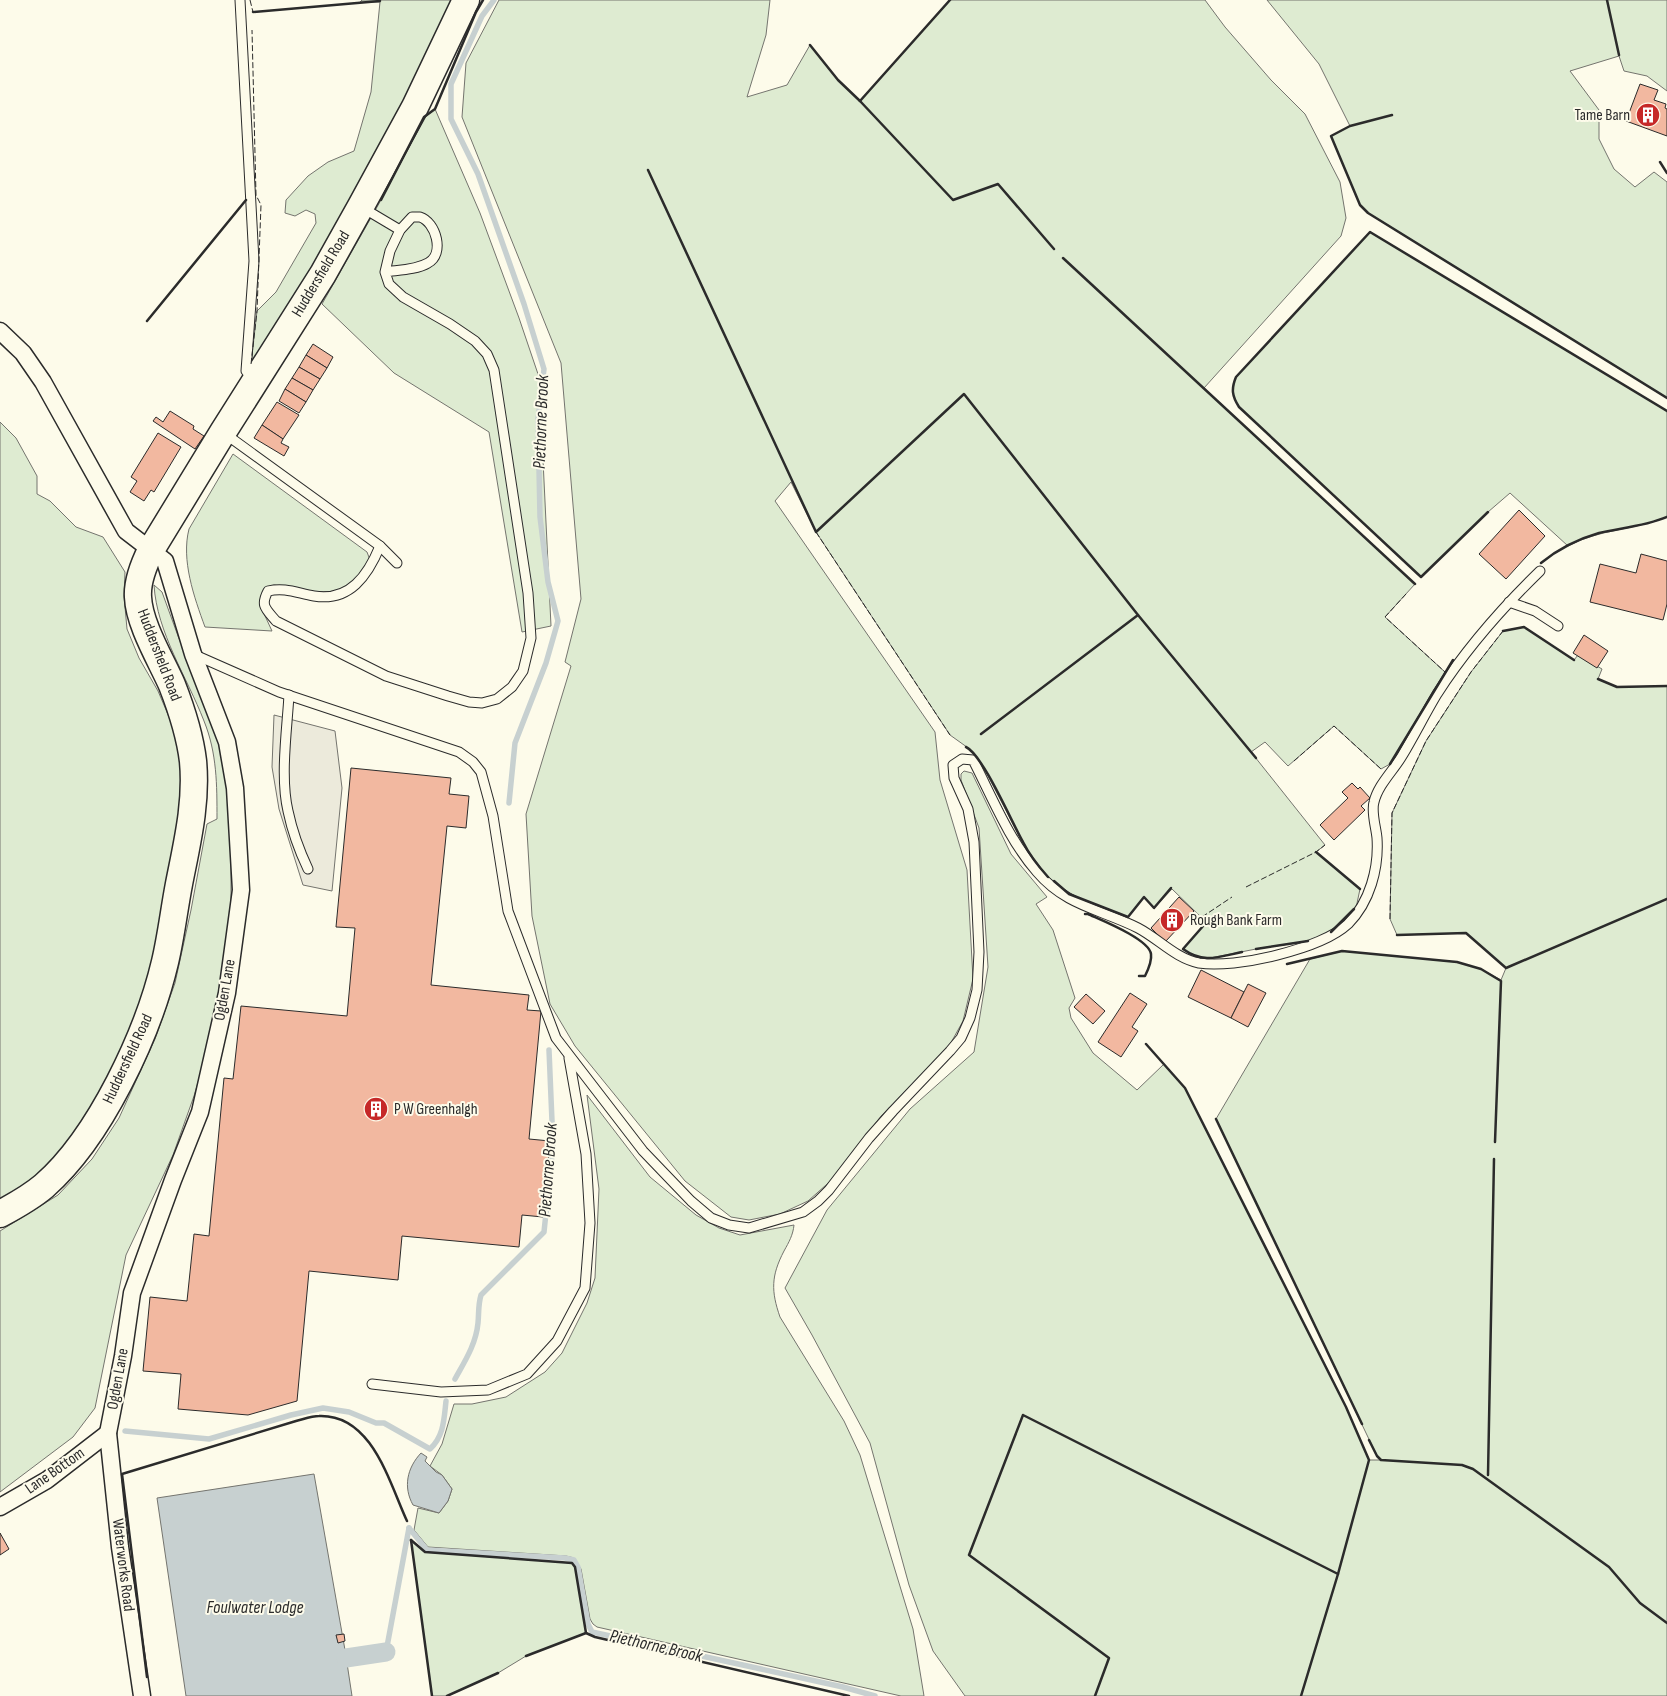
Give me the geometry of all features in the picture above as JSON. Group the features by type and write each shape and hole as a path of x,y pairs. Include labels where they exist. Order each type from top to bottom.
{"main road":[{"name":"Huddersfield Road","path":"0,1214 44,1186 69,1160 104,1111 151,1011 165,962 194,801 193,760 187,732 172,686 152,643 138,597 144,565 150,550 256,382 361,206 415,107 466,0"}],"street":[{"name":"Ogden Lane","path":"0,331 23,353 43,382 126,532 165,562 193,654 227,742 236,788 240,890 227,993 200,1112 132,1293 123,1356 108,1433"},
{"name":"Lane Bottom","path":"0,1507 47,1480 108,1433"},
{"name":"Waterworks Road","path":"108,1433 120,1547 142,1696"}],"lane":[{"path":"240,0 254,261 246,370 248,375 256,382"},
{"path":"361,206 400,230"},
{"path":"380,546 374,562 361,581 348,590 335,595 317,597 279,588 268,591 264,599 264,608 276,621 386,676 417,687 469,702 482,703 497,699 512,687 523,671 531,638 528,593 494,370 487,354 475,342 396,292 389,284 385,272 390,251 400,230 412,218 420,218 426,221 435,233 438,244 436,255 429,263 413,268 385,272"},
{"path":"223,432 380,546 397,564"},
{"path":"193,654 289,695 459,752 474,762 481,772 493,816 508,911 556,1038 643,1151 691,1201 711,1218 729,1225 749,1228 803,1212 818,1201 829,1190 869,1138 961,1038 970,1018 977,990 979,952 974,842 968,809 954,778 953,765 962,759 973,760 1018,848 1038,873 1061,894 1074,902 1138,928 1172,952 1198,963 1227,965 1284,953 1328,938 1348,924 1366,899 1375,873 1377,842 1374,803 1384,782 1402,756 1438,694 1470,648 1509,602 1540,570"},
{"path":"1509,602 1535,611 1558,626"},
{"path":"289,695 285,781 288,810 308,868"},
{"path":"372,1384 441,1392 488,1390 527,1374 557,1340 585,1288 590,1223 586,1154 569,1056"}],"green space":[{"path":"362,0 453,0 400,116 318,265 251,364 257,311 276,292 316,223 315,214 306,210 295,216 285,213 286,200 308,176 328,162 354,151 371,92 380,2 360,2"},
{"path":"499,0 770,0 766,35 747,97 787,85 810,45 838,80 860,101 950,0 1205,0 1225,27 1271,80 1305,114 1340,182 1346,218 1341,236 1204,388 1415,584 1385,617 1445,672 1390,764 1381,769 1334,726 1288,766 1265,742 1251,752 1325,845 1316,852 1360,889 1356,908 1327,934 1309,941 1205,959 1192,956 1183,949 1204,925 1204,920 1172,889 1154,908 1144,897 1128,917 1069,894 1046,875 1024,845 987,774 971,750 950,735 816,532 791,482 775,501 935,732 940,780 967,870 973,979 963,1021 948,1048 881,1116 835,1177 808,1201 780,1214 749,1220 731,1217 685,1181 575,1046 550,1004 532,916 526,814 571,666 565,662 581,599 561,363 462,117 466,63"},
{"path":"1267,0 1667,0 1667,91 1647,76 1624,71 1619,56 1570,71 1599,110 1599,139 1614,169 1635,187 1654,172 1667,182 1667,398 1368,213 1360,205 1331,136 1350,126 1319,64"},
{"path":"435,109 480,213 539,377 551,626 522,632 489,432 394,373 322,304 381,200 424,118"},
{"path":"1370,232 1667,411 1667,517 1642,525 1592,536 1568,546 1510,493 1421,577 1239,407 1233,392 1236,377"},
{"path":"0,422 16,438 37,476 37,494 50,501 76,527 103,537 125,572 124,596 127,629 139,658 158,691 178,738 184,765 183,843 131,1041 67,1153 0,1205"},
{"path":"233,454 367,552 370,560 357,579 349,586 339,590 317,592 274,585 269,587 260,605 272,631 205,627 190,578 187,553 189,529"},
{"path":"154,585 162,592 224,751 231,807 231,929 222,985 208,1049 194,1096 173,1155 126,1255 95,1408 73,1437 0,1492 0,1231 58,1195 92,1159 119,1118 155,1039 175,983 207,824 217,819 217,794 212,745 197,704 167,638 156,603"},
{"path":"1524,627 1574,660 1578,655 1602,669 1598,679 1617,687 1667,686 1667,1696 965,1696 933,1651 909,1585 870,1443 785,1288 827,1210 910,1109 974,1052 988,967 979,828 961,780 961,774 964,771 972,773 1011,854 1047,897 1036,904 1053,930 1075,998 1069,1008 1071,1018 1093,1053 1137,1090 1164,1064 1185,1088 1346,1407 1369,1460 1381,1460 1377,1456 1216,1119 1310,959 1342,951 1457,962 1481,969 1501,980 1506,968 1466,933 1397,935 1390,919 1392,813 1426,741 1471,672 1503,631"},
{"path":"587,1095 650,1177 696,1215 719,1228 740,1235 794,1225 792,1235 780,1260 775,1276 774,1291 777,1308 780,1317 844,1421 860,1455 913,1629 924,1696 901,1696 597,1627 590,1619 581,1569 574,1558 428,1547 414,1530 418,1508 439,1513 448,1501 452,1489 442,1475 430,1466 442,1444 454,1404 472,1404 506,1397 545,1372 562,1353 587,1303 595,1278 599,1189"},
{"path":"411,1540 425,1552 572,1563 575,1567 586,1633 526,1656 498,1673 447,1696 432,1696"}],"shaded area":[{"path":"274,715 335,731 342,788 332,891 303,885 279,809 272,767"}],"water":[{"path":"421,1453 427,1457 425,1461 442,1475 452,1489 448,1501 439,1513 413,1505 410,1498 407,1485 408,1478 412,1465"},
{"name":"Foulwater Lodge","path":"314,1474 352,1696 186,1696 157,1498"}],"building":[{"name":"Tame Barn","path":"1640,84 1658,90 1654,100 1666,104 1667,136 1626,121"},
{"path":"313,344 333,357 327,368 306,355"},
{"path":"306,355 327,368 320,379 299,367"},
{"path":"299,367 320,379 313,390 292,378"},
{"path":"292,378 313,390 306,402 285,389"},
{"path":"285,389 306,402 299,413 279,401"},
{"path":"277,402 299,415 283,439 262,425"},
{"path":"170,411 194,426 193,429 204,436 195,449 153,421 156,417 163,422"},
{"path":"262,425 283,439 281,443 289,447 284,456 254,438"},
{"path":"158,433 181,447 154,492 151,490 144,501 130,492 137,481 131,477"},
{"path":"1519,510 1545,536 1506,579 1479,554"},
{"path":"1641,554 1667,561 1667,604 1663,620 1590,602 1600,564 1636,573"},
{"path":"1584,635 1608,651 1597,668 1573,653"},
{"name":"P W Greenhalgh","path":"351,768 451,778 449,794 469,796 466,828 447,826 431,985 529,995 527,1010 541,1011 529,1139 550,1141 543,1217 522,1215 519,1247 402,1236 398,1280 309,1271 297,1401 248,1415 178,1409 181,1374 143,1371 150,1297 187,1301 194,1234 209,1236 224,1078 233,1079 241,1006 347,1016 355,928 336,927"},
{"path":"1352,783 1358,789 1360,787 1370,798 1361,806 1365,810 1334,840 1320,825 1348,798 1342,792"},
{"name":"Rough Bank Farm","path":"1179,897 1194,911 1165,942 1151,928"},
{"path":"1201,970 1244,992 1231,1018 1188,997"},
{"path":"1248,984 1266,993 1248,1027 1231,1018"},
{"path":"1130,993 1147,1004 1132,1027 1138,1031 1121,1057 1098,1042"},
{"path":"1086,994 1105,1011 1093,1024 1074,1007"},
{"path":"0,1533 9,1549 0,1555"},
{"path":"344,1634 345,1641 338,1643 336,1635"}],"waterway":[{"name":"Piethorne Brook","path":"494,0 482,16 451,84 451,119 478,174 524,304 544,369 538,419 540,517 548,582 558,621 546,663 515,743 509,803"},
{"name":"Piethorne Brook","path":"455,1379 470,1352 475,1338 481,1295 544,1232 553,1145 549,1050"},
{"path":"125,1431 209,1439 291,1415 323,1408 349,1412 376,1423 384,1423 430,1449 441,1433 446,1401"},
{"name":"Piethorne Brook","path":"409,1528 427,1550 574,1560 578,1567 588,1624 592,1632 843,1687 875,1696"},
{"path":"386,1652 409,1528"},
{"path":"346,1658 386,1652"}],"fence":[{"path":"250,0 253,12"},
{"path":"251,364 257,311 261,205 256,195 252,30"},
{"path":"816,532 950,735"},
{"path":"1406,594 1385,617 1445,672"},
{"path":"1390,919 1392,813 1426,741 1471,672 1503,631"},
{"path":"1294,761 1334,726 1381,769"},
{"path":"1246,887 1316,852 1325,845"},
{"path":"1202,917 1232,897"}],"wall":[{"path":"381,200 424,117 435,109 476,12 483,0"},
{"path":"860,101 950,0"},
{"path":"1607,0 1619,55"},
{"path":"253,12 380,1"},
{"path":"810,45 838,80 953,200 998,184 1054,249"},
{"path":"1392,115 1350,126 1331,136 1360,205 1368,213 1667,398"},
{"path":"1660,162 1667,173"},
{"path":"648,170 816,532 964,394 1138,615 981,734"},
{"path":"147,321 246,200"},
{"path":"1488,512 1421,577 1239,407 1235,399 1233,385 1236,377 1370,232 1667,411"},
{"path":"1063,258 1415,584"},
{"path":"1541,563 1561,549 1583,538 1651,523 1667,517"},
{"path":"1138,615 1256,758"},
{"path":"1503,631 1524,627 1574,660"},
{"path":"1390,764 1453,660"},
{"path":"1598,679 1617,687 1667,686"},
{"path":"966,747 981,763 997,790 1025,847 1048,877"},
{"path":"1316,852 1360,889"},
{"path":"1054,881 1069,894 1128,917 1144,897 1154,908 1171,888"},
{"path":"1397,935 1466,933 1506,968 1667,899"},
{"path":"1331,932 1354,909"},
{"path":"1085,914 1134,936 1148,948 1151,954 1150,965 1145,976 1139,976"},
{"path":"1202,917 1204,925 1183,949 1191,954 1205,958 1242,952"},
{"path":"1256,949 1308,941"},
{"path":"1287,964 1342,951 1457,962 1481,969 1501,981 1495,1142"},
{"path":"1146,1044 1185,1088 1346,1407 1369,1460 1338,1574 1301,1696"},
{"path":"1216,1119 1362,1424"},
{"path":"1488,1475 1494,1159"},
{"path":"1095,1696 1109,1658 969,1555 1023,1415 1338,1574"},
{"path":"147,1677 122,1474 308,1418 319,1416 337,1418 353,1426 376,1453 407,1521"},
{"path":"1369,1440 1381,1460 1462,1465 1473,1469 1609,1567 1640,1603 1667,1623"},
{"path":"411,1540 425,1552 572,1563 575,1567 586,1633"},
{"path":"411,1540 432,1696"},
{"path":"526,1656 586,1633 595,1637 849,1696"},
{"path":"447,1696 498,1673"}],"place":[{"name":"Tame Barn","path":"1648,115"},
{"name":"Rough Bank Farm","path":"1172,920"},
{"name":"P W Greenhalgh","path":"376,1109"}]}
